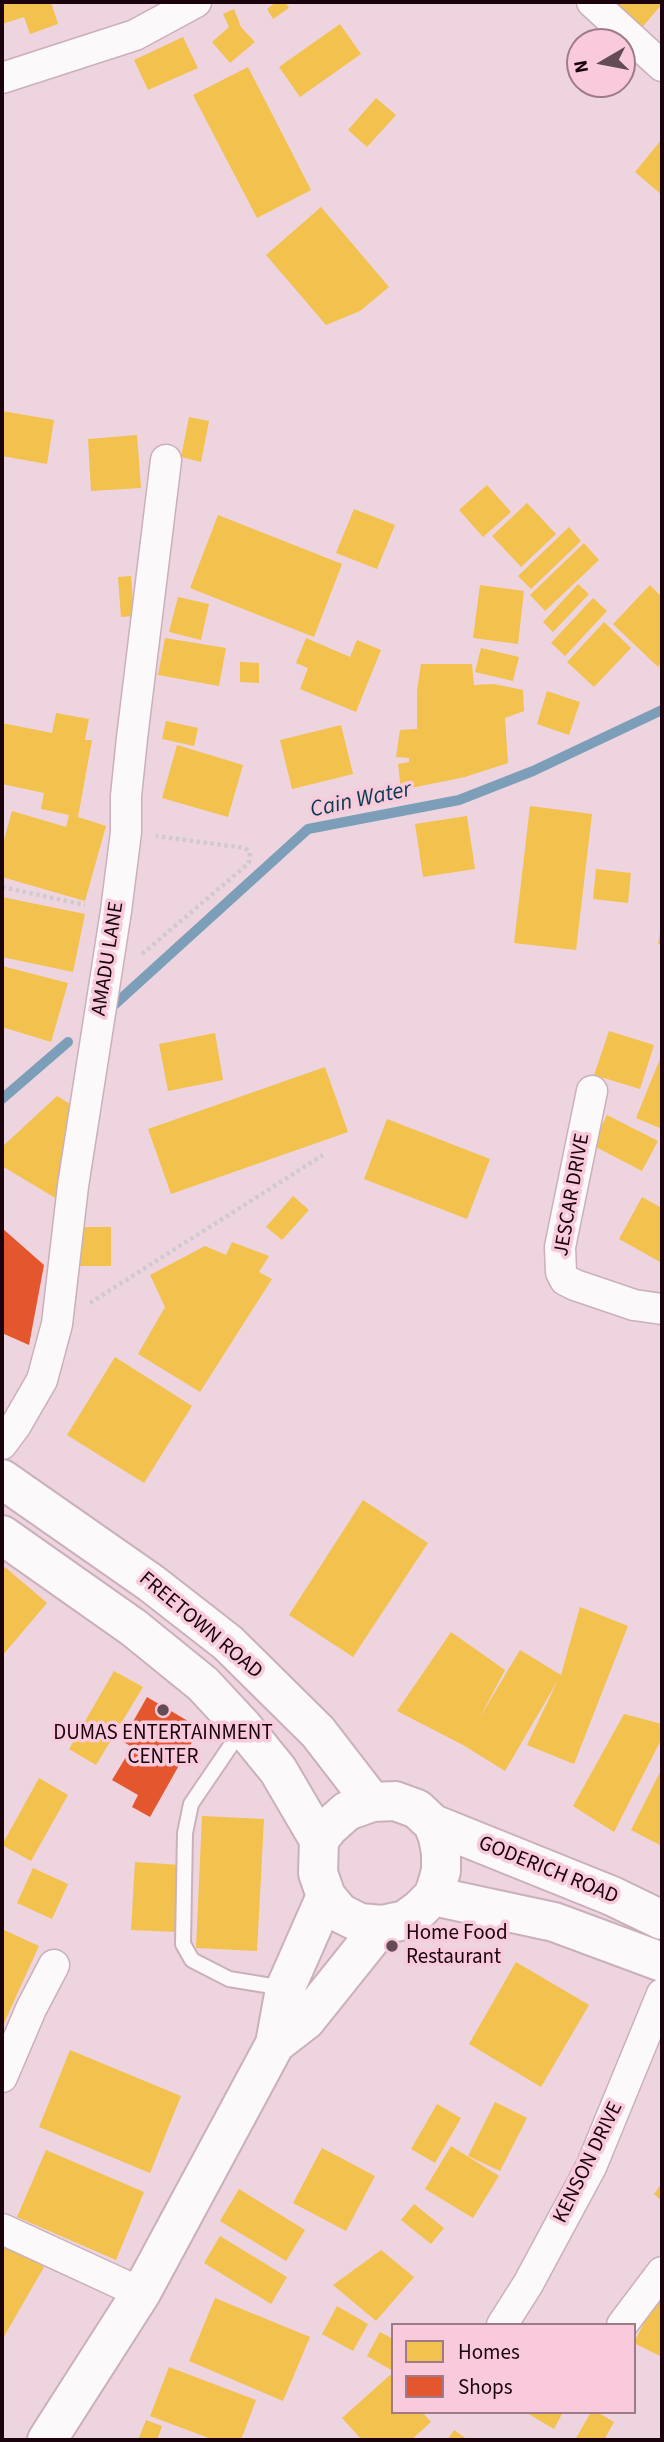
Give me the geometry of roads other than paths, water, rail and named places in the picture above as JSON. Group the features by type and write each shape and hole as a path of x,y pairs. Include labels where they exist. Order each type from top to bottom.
{"main road":[{"name":"FREETOWN ROAD","path":"2,1479 151,1583 228,1643 317,1732 372,1802"},
{"name":"FREETOWN ROAD","path":"2,1535 134,1628 203,1684 278,1770 319,1840"},
{"path":"395,1801 417,1809 433,1824 438,1837 441,1862 433,1896 405,1920 382,1925 360,1923 340,1913 326,1896 318,1873 319,1840 346,1811 372,1802 395,1801"},
{"name":"GODERICH ROAD","path":"433,1824 612,1896 662,1920"},
{"path":"47,2440 141,2293 275,2044 285,1989 326,1896"},
{"name":"GODERICH ROAD","path":"433,1896 554,1922 662,1962"},
{"path":"275,2044 306,2020 382,1925"}],"street":[{"path":"2,78 135,35 193,2"},
{"path":"592,2 662,66"},
{"name":"AMADU LANE","path":"2,1444 42,1380 57,1324 73,1186 127,832 126,796 132,738 166,460"},
{"name":"JESCAR DRIVE","path":"592,1091 560,1247 561,1272 565,1280 575,1285 634,1305 662,1309"},
{"path":"2,2077 31,2009 54,1965"},
{"name":"KENSON DRIVE","path":"503,2323 528,2284 591,2167 662,1994"},
{"path":"2,2229 141,2293"},
{"path":"624,2323 662,2272"}],"lane":[{"path":"243,1727 191,1804 186,1833 183,1944 192,1961 229,1979 285,1989"}],"waterway":[{"name":"Cain Water","path":"114,1005 308,829 459,800 533,771 662,710"},
{"name":"Cain Water","path":"2,1099 68,1042"}],"place":[{"name":"DUMAS ENTERTAINMENT CENTER","path":"163,1710"},
{"name":"Home Food Restaurant","path":"392,1946"}]}
